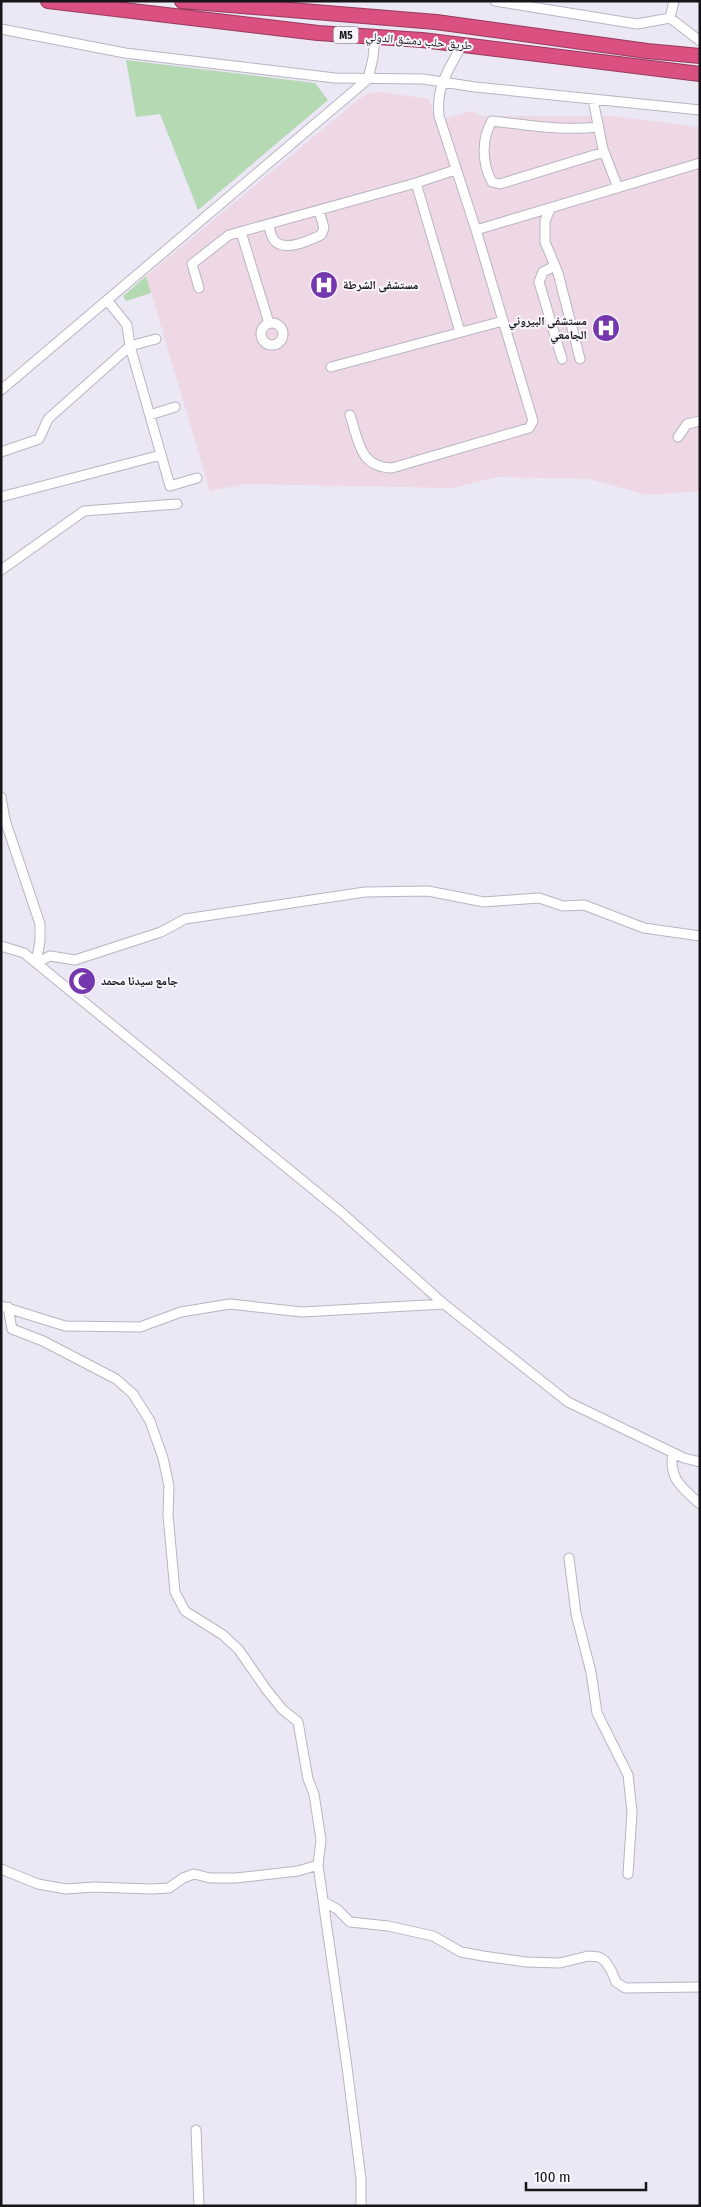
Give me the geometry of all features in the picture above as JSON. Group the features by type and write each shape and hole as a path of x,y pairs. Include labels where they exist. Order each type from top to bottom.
{"highway":[{"name":"طريق حلب دمشق الدولي","path":"48,1 318,33 462,45 700,74"},
{"name":"طريق حلب دمشق الدولي","path":"182,1 436,22 647,51 700,56"},
{"path":"647,51 700,46"}],"street":[{"path":"495,1 637,24 670,18 700,41"},
{"path":"670,18 674,1"},
{"path":"1,29 125,53 335,78 443,81 475,87 700,110"},
{"path":"1,390 368,79 375,37"},
{"path":"350,415 362,451 369,462 380,468 392,468 529,428 533,421 476,230 439,116 438,98 443,81 462,45"},
{"path":"593,100 604,152 618,188"},
{"path":"599,127 580,129 550,128 492,121 488,129 484,149 486,172 492,182 500,184 604,152"},
{"path":"476,230 700,163"},
{"path":"199,288 192,264 229,235 416,183 455,170"},
{"path":"416,183 460,332"},
{"path":"550,209 545,221 545,242 555,266 580,359"},
{"path":"268,224 274,240 281,245 299,243 321,235 324,228 319,210"},
{"path":"241,232 269,323"},
{"path":"555,266 543,272 539,282 562,359"},
{"path":"107,300 127,325 130,346 170,486 197,478"},
{"path":"331,367 503,321"},
{"path":"1,452 39,439 48,419 130,346 156,339"},
{"path":"150,415 175,407"},
{"path":"678,437 688,424 700,421"},
{"path":"1,497 161,455"},
{"path":"1,570 84,511 176,504"},
{"path":"1,797 5,820 40,924 40,940 36,963"},
{"path":"36,963 50,956 75,960 83,958 161,932 185,919 365,892 428,892 484,902 539,898 564,906 584,905 644,928 700,936"},
{"path":"1,946 24,953 342,1212 444,1304 568,1402 673,1452 700,1462"},
{"path":"4,1306 65,1326 140,1327 181,1312 230,1304 302,1312 444,1304"},
{"path":"4,1306 12,1329 43,1341 116,1379 133,1394 150,1421 163,1458 169,1486 168,1515 176,1592 185,1611 224,1634 239,1650 282,1709 298,1722 308,1779 314,1794 321,1840 318,1865 362,2179 361,2206"},
{"path":"673,1452 671,1466 674,1476 700,1504"},
{"path":"569,1558 576,1614 591,1672 598,1713 628,1775 632,1812 628,1874"},
{"path":"1,1869 38,1884 66,1889 94,1887 152,1889 169,1888 183,1878 194,1874 210,1878 236,1878 298,1871 318,1865"},
{"path":"324,1902 337,1910 350,1922 388,1926 433,1936 461,1952 526,1962 560,1963 588,1956 599,1957 612,1970 616,1982 625,1988 700,1987"},
{"path":"196,2130 199,2206"}],"shaded area":[{"name":"مستشفى الشرطة","path":"381,92 429,99 436,121 472,111 482,116 614,116 700,127 700,491 647,495 589,479 497,477 453,488 245,484 210,491 146,276 359,99 369,93"}],"green space":[{"path":"126,60 315,83 328,100 198,210 160,114 136,117"},
{"path":"146,276 151,293 126,301 123,296"}],"place":[{"name":"مستشفى الشرطة","path":"324,285"},
{"name":"مستشفى البيروني الجامعي","path":"606,328"},
{"name":"جامع سيدنا محمد","path":"82,981"}]}
